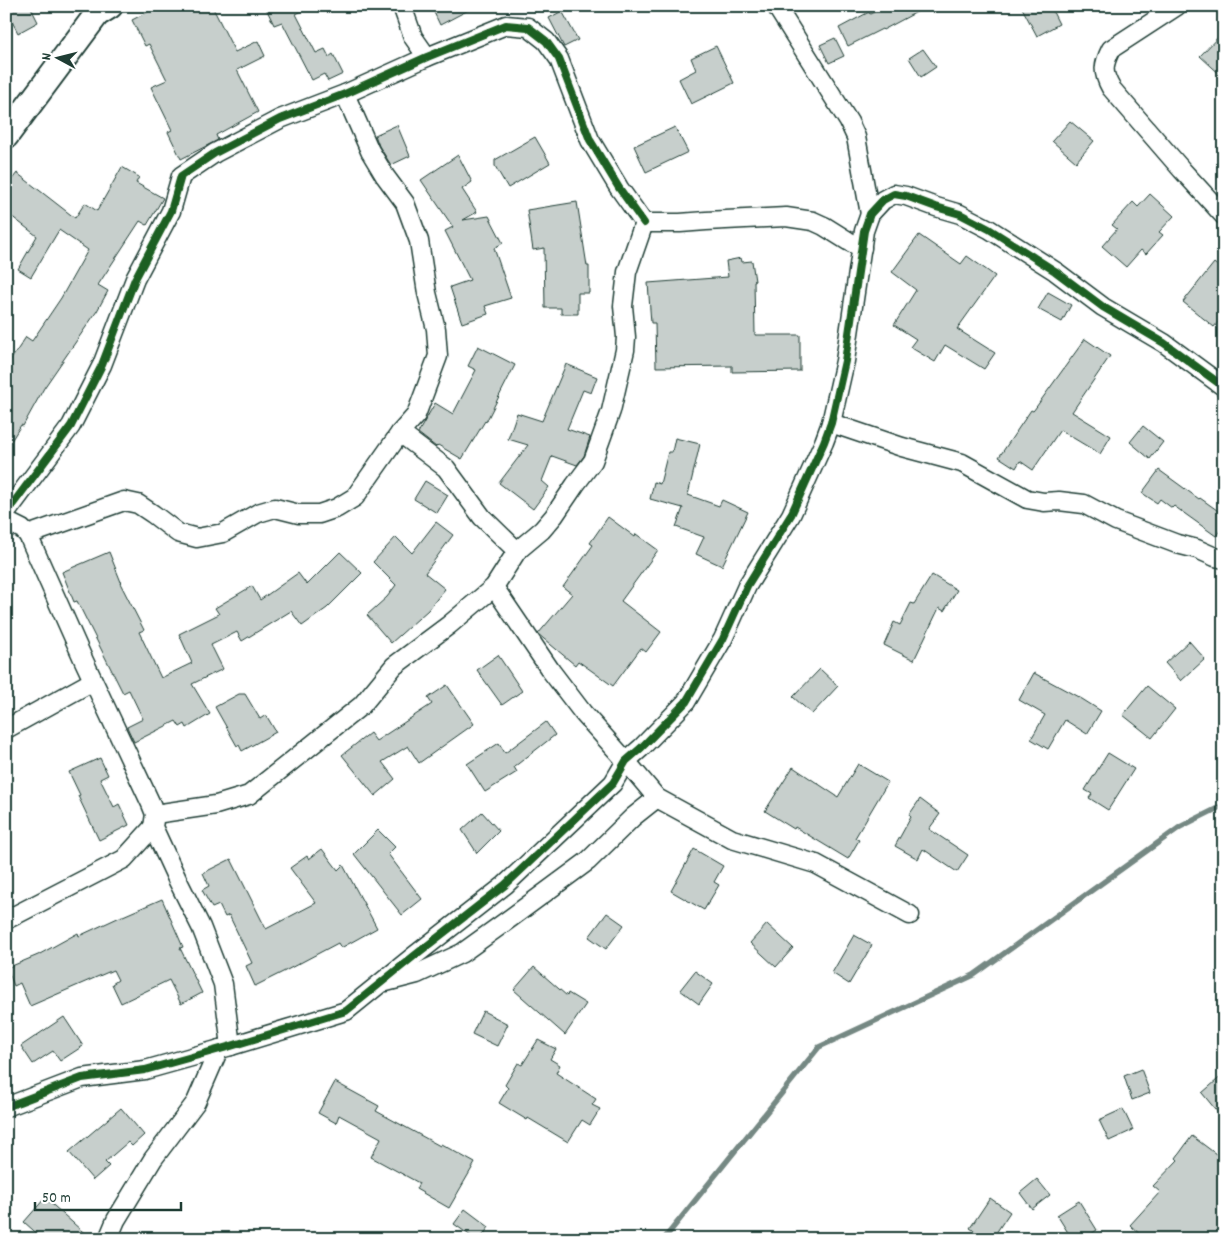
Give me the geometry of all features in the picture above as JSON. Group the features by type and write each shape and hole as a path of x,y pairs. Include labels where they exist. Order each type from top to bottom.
{"street":[{"path":"402,6 413,37 427,57"},
{"path":"776,6 849,122 856,137 870,214"},
{"path":"1177,6 1111,49 1104,68 1105,78 1111,88 1224,216"},
{"path":"6,136 100,9"},
{"path":"6,513 71,426 102,365 135,279 171,211 182,176 215,152 280,119 345,94 427,57 506,25 528,26 546,41 559,59 590,140 619,188 644,223"},
{"path":"28,535 124,501 138,504 178,533 197,538 223,533 258,513 275,508 299,514 319,514 337,508 355,497 400,433 416,416 438,356 436,329 427,293 419,241 405,203 385,176 370,151 345,94"},
{"path":"6,1107 82,1078 145,1070 346,1011 506,885 613,783 626,761 686,702 723,639 746,586 791,514 831,423 845,361 864,231 870,214 883,200 894,194 906,196 960,214 989,229 1055,271 1103,307 1164,342 1224,387"},
{"path":"644,223 680,223 786,217 813,221 848,242 862,248"},
{"path":"6,920 124,859 154,820 249,795 362,705 394,666 494,587 518,551 542,530 554,516 593,461 611,411 625,350 626,338 623,306 627,272 644,223"},
{"path":"831,423 902,447 962,463 1028,498 1044,502 1059,501 1084,504 1116,521 1224,559"},
{"path":"400,433 446,468 482,518 518,551"},
{"path":"6,521 22,529 28,535 154,820 177,880 201,926 223,984 225,1047 196,1102 153,1159 116,1220 108,1239"},
{"path":"494,587 551,671 583,712 657,798 732,839 816,864 910,915"},
{"path":"6,729 93,681"},
{"path":"380,984 417,974 462,953 588,861 633,817 657,798"}],"building":[{"path":"6,6 30,6 38,22 18,33 6,10"},
{"path":"159,6 212,6 235,52 258,41 265,56 237,70 258,112 216,135 218,140 181,159 168,132 172,130 151,87 167,80 149,44 145,46 132,20"},
{"path":"265,6 312,6 296,14 316,53 325,49 329,57 333,54 343,74 328,81 324,74 312,80 282,22 274,25"},
{"path":"431,6 476,6 440,25"},
{"path":"886,6 928,6 848,46 839,28 869,12 870,14"},
{"path":"1021,6 1050,6 1059,24 1037,36"},
{"path":"562,11 578,40 564,47 549,18"},
{"path":"1224,31 1224,78 1200,56"},
{"path":"835,38 844,56 829,63 820,45"},
{"path":"716,46 734,83 691,104 679,79 696,70 691,58"},
{"path":"923,49 936,67 921,77 909,58"},
{"path":"1070,121 1094,141 1076,162 1052,141"},
{"path":"397,125 410,156 391,165 379,146 375,135"},
{"path":"675,127 688,152 646,172 634,146"},
{"path":"535,137 550,163 508,188 495,166 495,160"},
{"path":"458,155 472,182 462,189 477,212 463,220 489,216 503,243 494,248 511,298 485,306 488,314 462,323 450,287 470,280 445,231 453,227 421,180"},
{"path":"122,167 139,177 136,183 163,198 147,225 140,221 98,285 108,291 97,311 44,388 23,426 21,425 6,449 6,367 26,337 32,341 61,298 88,250 59,230 31,277 18,269 37,236 6,212 6,187 17,173 75,218 85,203 97,211"},
{"path":"1150,194 1174,216 1159,232 1163,235 1146,254 1141,250 1126,267 1102,246 1117,229 1112,225 1133,202 1138,207"},
{"path":"577,202 587,266 589,266 589,293 578,293 578,314 561,314 561,308 545,308 544,248 533,250 527,210"},
{"path":"919,235 961,264 967,256 995,276 957,329 995,353 984,369 945,345 935,362 910,347 916,339 894,325 916,290 892,272"},
{"path":"741,258 742,262 752,261 755,281 755,335 800,335 800,371 732,372 732,366 656,367 655,323 651,323 648,283 728,277 726,261"},
{"path":"1214,263 1224,271 1224,315 1214,327 1183,302"},
{"path":"1048,292 1071,305 1062,322 1038,309"},
{"path":"1085,339 1110,356 1072,412 1111,436 1100,454 1060,430 1033,470 1020,461 1016,468 999,457 1031,410 1034,410"},
{"path":"478,346 515,365 486,422 462,459 438,445 436,447 418,433 435,403 453,414 476,370 468,366"},
{"path":"566,364 597,377 591,393 583,390 567,429 590,437 584,456 577,465 552,456 542,481 549,487 533,509 499,483 528,445 508,439 517,413 542,421"},
{"path":"1143,426 1163,442 1150,459 1130,442"},
{"path":"675,438 700,444 688,495 719,506 722,500 748,512 722,566 696,554 704,537 676,527 683,508 650,499 654,482 660,484 668,452 672,452"},
{"path":"1159,470 1224,515 1224,525 1216,536 1174,506 1172,508 1160,499 1157,503 1142,493"},
{"path":"425,481 448,495 437,513 414,499"},
{"path":"608,517 635,537 636,534 658,550 621,601 661,632 646,652 641,648 613,686 578,661 575,665 538,634 572,594 563,587 593,545 590,543"},
{"path":"436,522 453,535 425,573 445,589 428,610 391,643 367,615 387,597 396,585 373,562 396,537 412,553"},
{"path":"109,552 120,583 144,630 139,632 161,678 192,663 179,634 219,614 215,608 252,586 260,600 298,573 307,585 340,552 362,573 327,608 302,626 291,611 242,641 237,632 211,645 223,669 192,684 210,714 187,728 185,724 180,727 176,721 134,742 127,727 143,719 129,690 123,693 77,601 74,602 62,572"},
{"path":"932,575 957,590 944,611 939,608 914,660 884,645 894,622 900,625 911,603 914,604"},
{"path":"1189,641 1205,659 1181,681 1165,663"},
{"path":"498,655 522,691 502,705 477,670"},
{"path":"820,669 838,686 812,714 793,697"},
{"path":"1034,673 1101,711 1087,734 1065,720 1048,749 1031,739 1045,715 1019,700"},
{"path":"447,685 474,724 419,763 408,746 382,762 395,779 375,796 342,755 370,733 376,741 432,704 428,698"},
{"path":"1147,686 1175,709 1152,738 1123,715"},
{"path":"239,694 245,694 260,719 266,715 276,732 242,751 239,745 237,746 215,707"},
{"path":"546,722 555,735 514,767 517,772 485,792 467,764 499,743 505,753"},
{"path":"1108,753 1134,769 1108,810 1089,798 1092,794 1085,790"},
{"path":"100,758 108,775 100,779 114,807 119,804 129,825 99,840 69,772"},
{"path":"858,764 888,782 855,838 859,840 848,859 765,811 793,767 838,797"},
{"path":"920,799 940,814 929,829 968,855 957,872 923,849 918,859 895,846 911,817 909,815"},
{"path":"482,812 499,831 477,853 462,830"},
{"path":"378,830 395,847 388,854 422,899 402,915 354,854"},
{"path":"322,849 338,870 343,865 377,928 341,948 338,943 255,986 246,966 252,963 229,915 225,917 219,905 212,908 202,890 209,886 203,873 231,859 266,929 316,903 290,868 307,856 309,859"},
{"path":"694,849 723,866 714,882 719,885 704,910 671,891"},
{"path":"162,899 183,947 180,948 202,993 181,1004 169,980 121,1003 112,984 118,980 113,970 30,1006 20,983 14,986 7,968 38,955 78,933 79,936"},
{"path":"607,913 624,925 606,949 589,937"},
{"path":"767,924 793,948 776,967 750,943"},
{"path":"854,935 872,945 849,984 832,973"},
{"path":"534,967 567,996 568,993 586,1004 565,1035 514,990"},
{"path":"695,971 713,984 699,1004 680,990"},
{"path":"483,1011 508,1024 497,1046 472,1034"},
{"path":"64,1017 83,1046 60,1061 53,1051 33,1064 21,1046"},
{"path":"538,1040 556,1049 550,1059 560,1065 556,1073 596,1099 592,1105 600,1109 590,1125 582,1120 568,1142 499,1103 508,1088 505,1085 518,1063 522,1065"},
{"path":"1141,1069 1150,1093 1132,1100 1124,1076"},
{"path":"1224,1074 1224,1120 1202,1093"},
{"path":"335,1082 379,1106 376,1111 475,1163 449,1208 416,1189 419,1183 371,1157 381,1138 339,1115 336,1123 318,1113"},
{"path":"121,1108 144,1135 132,1146 128,1142 105,1162 109,1166 93,1180 69,1152"},
{"path":"1123,1109 1133,1130 1109,1141 1099,1120"},
{"path":"1192,1136 1224,1160 1224,1230 1219,1239 1145,1239 1130,1225 1160,1192 1153,1186 1178,1160 1176,1158"},
{"path":"1037,1179 1050,1195 1032,1209 1020,1193"},
{"path":"45,1198 91,1239 43,1239 24,1222"},
{"path":"990,1198 1010,1212 992,1239 986,1239 970,1228"},
{"path":"1079,1201 1097,1230 1084,1239 1072,1239 1057,1215"},
{"path":"465,1209 489,1227 480,1239 475,1239 454,1224"}],"waterway":[{"path":"664,1239 819,1047 974,975 1180,827 1224,805"}],"cycle path":[{"path":"6,513 71,426 102,365 135,279 171,211 181,176 215,153 280,119 345,94 427,57 506,25 528,27 546,41 559,59 590,140 619,188 644,223"},
{"path":"6,1107 82,1078 145,1070 346,1011 505,885 613,783 626,761 686,702 723,639 747,586 791,515 831,423 845,361 864,231 870,214 883,200 894,194 906,196 960,214 989,229 1055,271 1103,307 1164,343 1224,387"}]}
